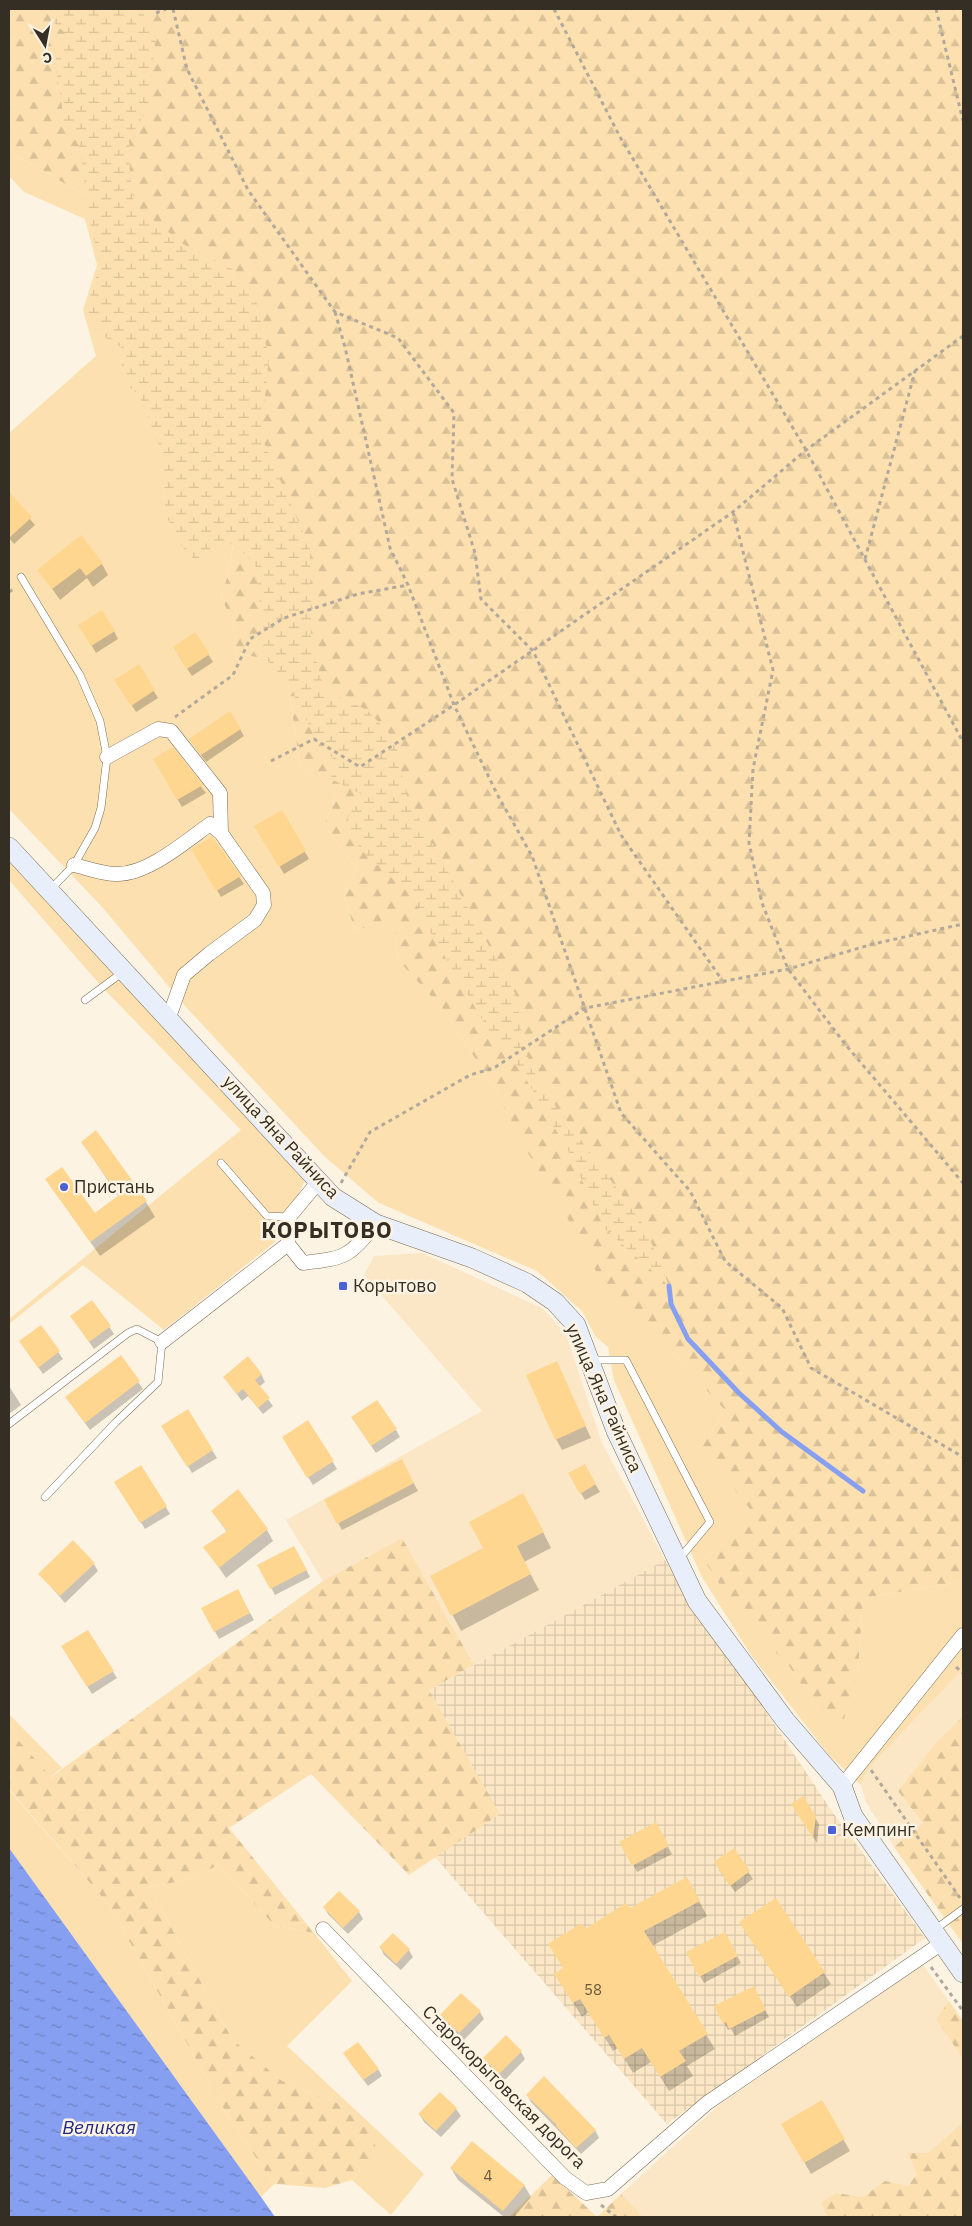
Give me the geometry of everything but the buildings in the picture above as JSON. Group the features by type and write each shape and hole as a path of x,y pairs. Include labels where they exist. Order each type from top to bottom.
{"street":[{"path":"108,757 158,730 172,731 220,793 221,833"},
{"path":"74,865 115,874 133,872 169,853 210,824 221,833 263,893 264,905 255,920 184,975 169,1017"},
{"name":"улица Яна Райниса","path":"9,846 334,1196 376,1224 472,1258 527,1283 555,1302 576,1325 616,1431 697,1601 785,1720 842,1786 853,1816 963,1973"},
{"path":"319,1181 290,1218 288,1244 304,1263 336,1260 353,1251 376,1224"},
{"path":"162,1342 288,1244"},
{"path":"842,1786 963,1635"},
{"name":"Старокорытовская дорога","path":"323,1929 564,2178 586,2193 608,2189 707,2103 923,1956 937,1937"}],"lane":[{"path":"21,577 80,675 100,721 108,757 101,808 95,828 74,865 50,890"},
{"path":"85,1000 126,971"},
{"path":"221,1163 267,1216 290,1218"},
{"path":"9,1424 128,1333 138,1329 162,1342 158,1382 116,1422 45,1497"},
{"path":"589,1360 626,1360 710,1522 678,1560"},
{"path":"937,1937 963,1909"}],"path":[{"path":"156,13 166,9"},
{"path":"173,9 187,69 248,190 335,312 345,347 390,548 408,585 454,705 497,794 532,856 621,1113 690,1191 725,1261 782,1308 811,1368 963,1457"},
{"path":"554,9 620,137 806,450 963,742"},
{"path":"936,9 963,120"},
{"path":"335,312 398,338 454,413 452,479 475,553 481,599 533,651 621,834 722,980"},
{"path":"271,761 314,739 360,767 533,651 733,512 806,450 963,336"},
{"path":"865,560 915,371"},
{"path":"733,512 773,670 754,769 749,844 762,903 788,969 844,1044 963,1183"},
{"path":"158,730 233,675 250,639 284,618 358,594 408,585"},
{"path":"334,1196 370,1132 470,1075 494,1068 585,1008 722,980 788,969 874,944 963,924"},
{"path":"864,1759 963,1903"},
{"path":"923,1956 963,2011"}],"shaded area":[{"path":"422,1253 542,1308 566,1334 602,1443 665,1560 474,1665 402,1538 323,1581 286,1520 482,1411 364,1275 374,1256"},
{"path":"665,1560 831,1810 925,1938 667,2124 435,1857 499,1814 429,1690"},
{"path":"963,1669 963,1716 934,1745 898,1791 923,1823 894,1847 866,1802 861,1785 864,1776 875,1761"},
{"path":"923,1965 949,2001 936,2019 963,2059 963,2122 928,2153 918,2174 907,2186 885,2182 863,2197 836,2193 821,2202 827,2217 643,2217 621,2194 720,2104"}],"green space":[{"path":"9,9 963,9 963,1577 960,1582 863,1598 858,1672 844,1719 822,1715 789,1666 740,1616 704,1560 756,1517 702,1446 725,1410 673,1354 609,1295 569,1221 525,1148 496,1090 442,1008 398,960 393,917 355,931 344,896 356,868 324,824 337,797 315,776 300,766 288,683 266,659 236,653 233,622 221,598 229,571 233,545 212,547 196,561 184,549 165,514 164,458 139,395 121,380 122,348 103,336 85,311 100,266 87,196 9,152"},
{"path":"51,9 140,9 156,33 148,108 129,140 130,174 134,204 183,244 234,270 257,304 269,358 261,436 310,548 311,644 325,691 367,710 397,742 398,760 408,799 516,995 524,1048 539,1083 645,1227 669,1286 604,1228 570,1154 514,1059 489,1031 429,930 412,896 360,849 346,821 361,794 331,779 335,761 315,738 288,683 266,659 255,563 233,544 212,547 196,561 184,549 165,514 164,458 139,395 121,380 122,348 103,336 85,311 100,266 91,227 80,148 64,120 55,62 65,33 50,19"},
{"path":"9,152 87,196 100,266 85,311 103,336 122,348 121,380 139,395 164,458 165,514 196,561 212,547 233,544 229,571 221,598 233,622 236,653 266,659 288,683 300,766 315,776 337,797 324,824 356,868 344,896 355,931 393,916 398,960 442,1008 496,1090 526,1148 569,1221 673,1354 725,1410 702,1446 757,1517 704,1560 740,1615 789,1666 822,1715 858,1672 863,1598 960,1582 963,1577 963,1669 875,1761 864,1776 861,1785 829,1755 751,1655 702,1577 614,1380 608,1347 596,1337 582,1311 537,1271 379,1203 325,1157 186,1007 103,908 9,809 9,433 96,356 83,310 97,265 85,219 24,192 9,176"},
{"path":"9,858 186,1052 306,1178 276,1241 164,1330 83,1265 9,1324 9,1319 241,1130 102,987 9,880"},
{"path":"402,1538 474,1665 429,1690 500,1814 409,1875 311,1774 229,1828 314,1933 275,1926 219,1865 182,1881 149,1887 232,2039 282,2081 337,2103 371,2132 378,2155 352,2180 325,2188 274,2184 229,2118 109,1905 9,1789 9,1730 51,1777 323,1581"},
{"path":"9,1714 62,1768 50,1777 9,1730"},
{"path":"963,1716 963,1944 894,1847 923,1823 898,1791 934,1745"},
{"path":"9,1790 109,1905 229,2118 274,2184 261,2197 9,1848"},
{"path":"219,1865 275,1926 314,1933 352,1981 287,2046 424,2174 391,2215 352,2180 378,2155 337,2103 282,2081 232,2039 149,1887 182,1881"},
{"path":"949,2001 963,2021 963,2059 936,2019"},
{"path":"963,2122 963,2217 827,2217 821,2202 836,2193 863,2197 885,2181 908,2186 917,2174 908,2153 928,2153"},
{"path":"552,2175 597,2217 509,2217"},
{"path":"621,2194 643,2217 597,2217"}],"water":[{"name":"Великая","path":"9,1848 261,2197 275,2217 9,2217"}],"waterway":[{"path":"669,1286 671,1304 688,1339 739,1393 782,1432 863,1491"}],"place":[{"name":"Пристань","path":"64,1187"},
{"name":"Корытово","path":"343,1286"},
{"name":"Кемпинг","path":"832,1830"}],"district":[{"name":"КОРЫТОВО","path":"327,1230"}]}
